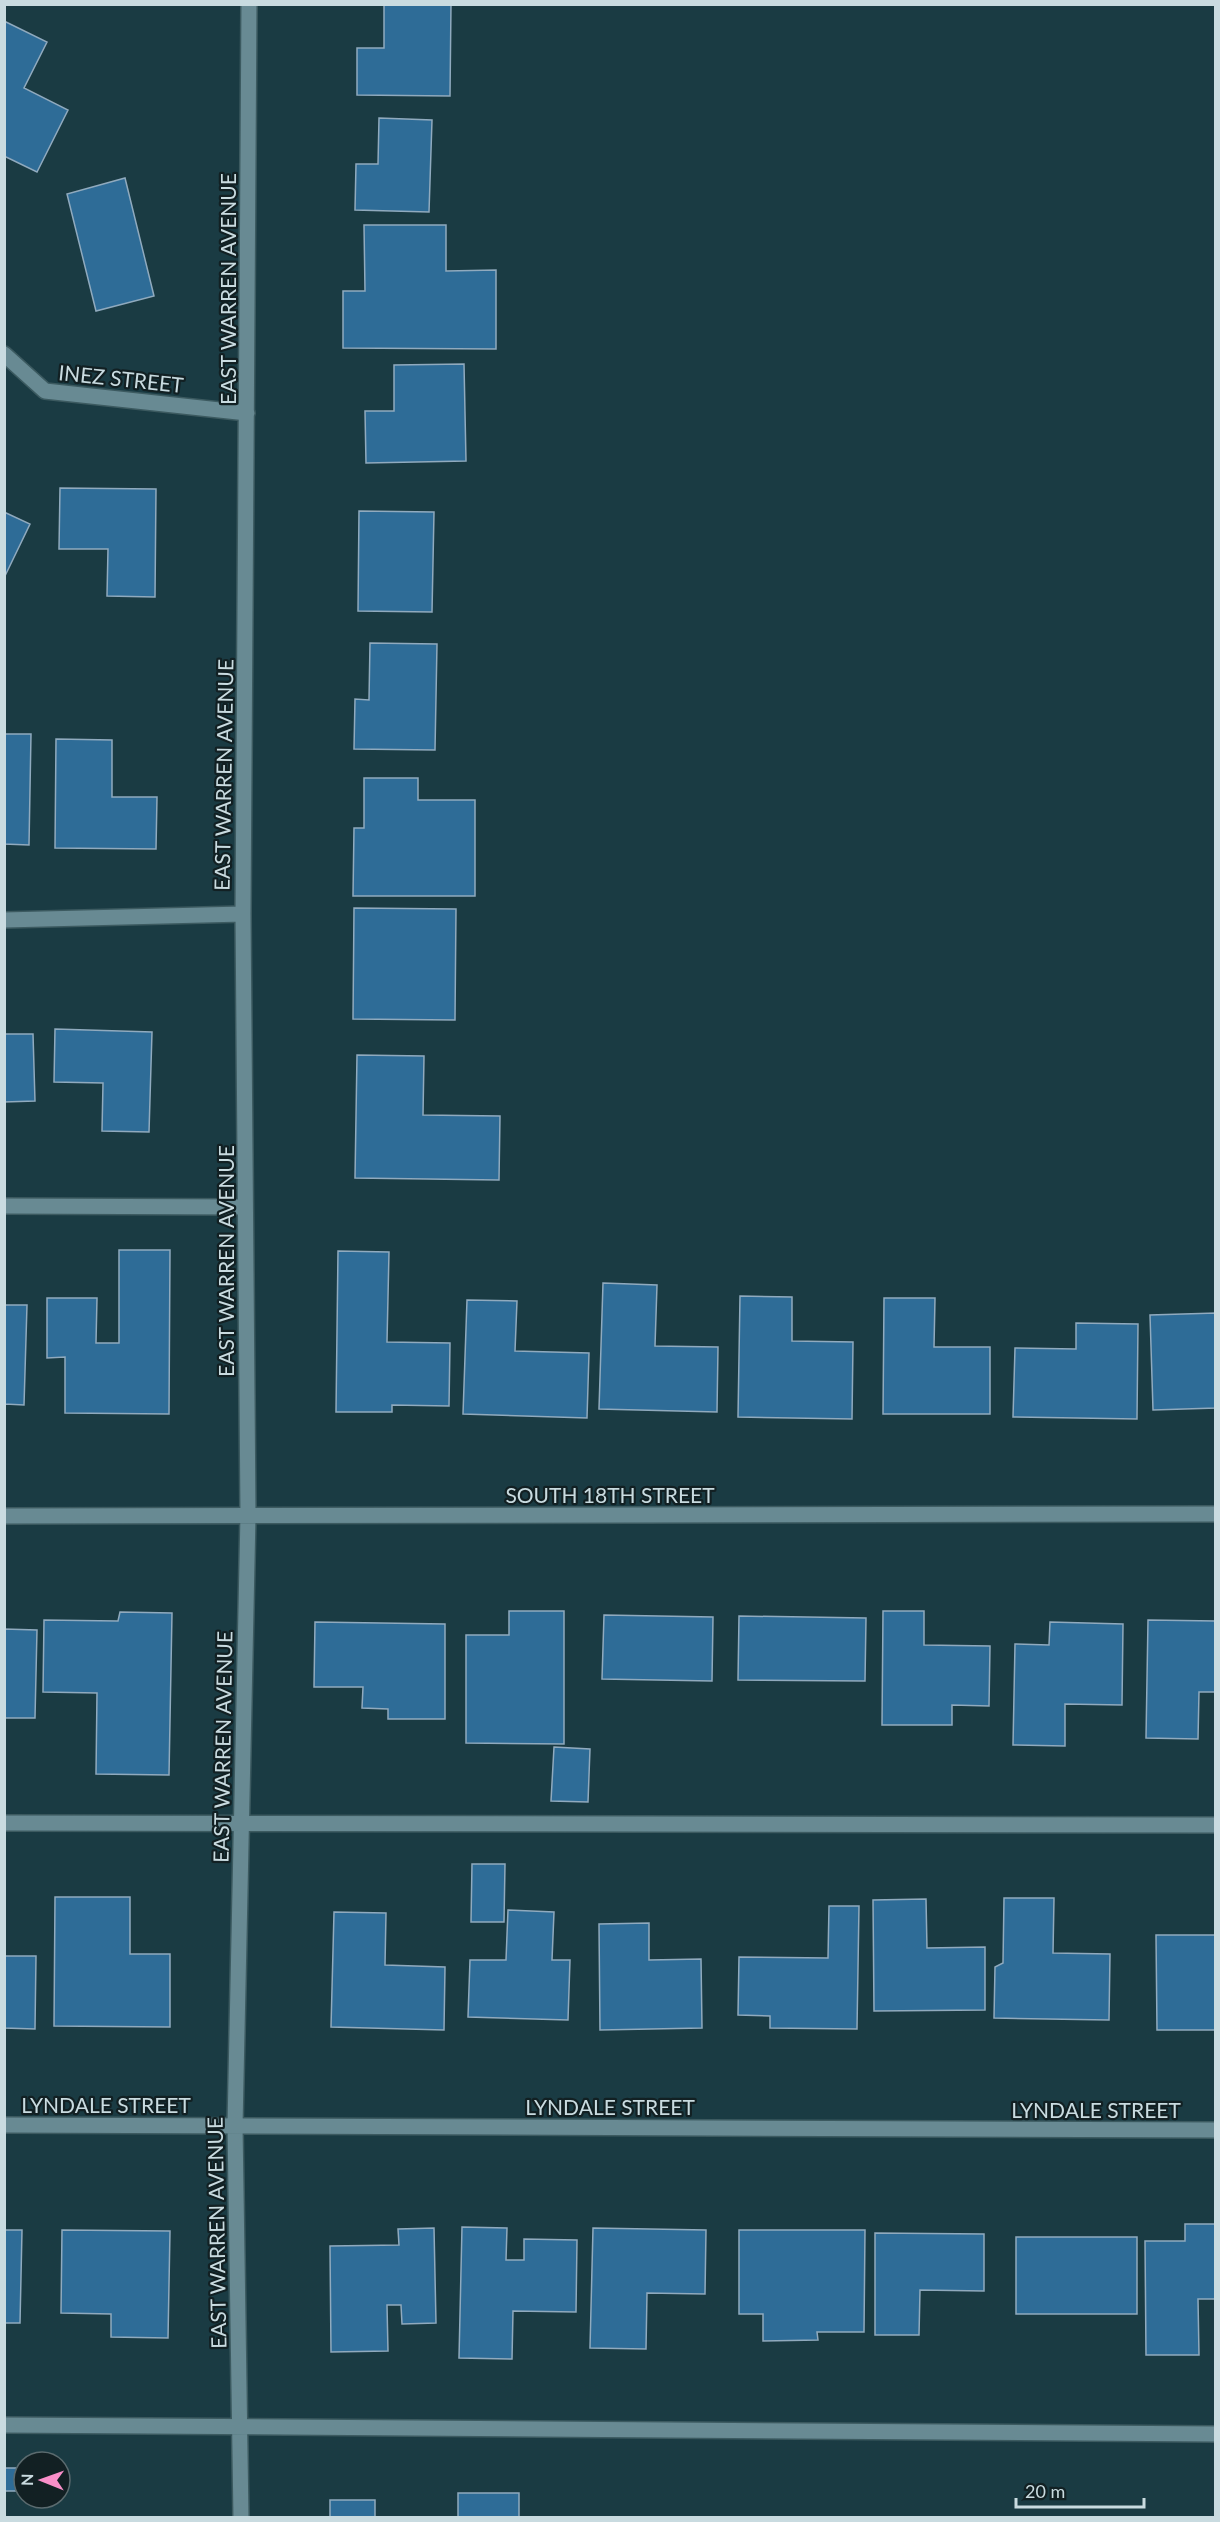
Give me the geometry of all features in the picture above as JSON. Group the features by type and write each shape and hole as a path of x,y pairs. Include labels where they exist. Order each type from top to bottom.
{"street":[{"name":"EAST WARREN AVENUE","path":"242,2517 236,2126 248,1515 243,914 249,4"},
{"name":"INEZ STREET","path":"4,354 45,392 247,412"},
{"path":"4,920 243,914"},
{"path":"4,1206 245,1207"},
{"name":"SOUTH 18TH STREET","path":"4,1516 1215,1514"},
{"path":"4,1823 1215,1825"},
{"name":"LYNDALE STREET","path":"4,2125 1215,2130"},
{"path":"4,2425 1215,2434"}],"building":[{"path":"384,4 451,4 450,96 357,95 357,48 384,48"},
{"path":"4,21 47,42 24,88 68,110 37,172 4,156"},
{"path":"379,118 432,120 429,212 355,210 356,164 378,164"},
{"path":"125,178 154,296 96,311 67,194"},
{"path":"364,225 446,225 446,271 496,270 496,349 343,348 343,291 365,291"},
{"path":"464,364 466,461 366,463 365,411 394,411 394,365"},
{"path":"60,488 156,489 155,597 107,596 108,549 59,549"},
{"path":"359,511 434,512 432,612 358,611"},
{"path":"4,512 30,524 4,578"},
{"path":"370,643 437,644 435,750 354,749 355,699 369,700"},
{"path":"4,734 31,734 29,845 4,844"},
{"path":"56,739 112,740 112,797 157,797 156,849 55,848"},
{"path":"364,778 418,778 418,800 475,800 475,896 353,896 354,828 364,828"},
{"path":"354,908 456,909 455,1020 353,1019"},
{"path":"55,1029 152,1032 149,1132 102,1131 103,1083 54,1082"},
{"path":"4,1034 33,1034 35,1101 4,1102"},
{"path":"357,1055 424,1056 423,1115 500,1116 499,1180 355,1178"},
{"path":"119,1250 170,1250 169,1414 65,1413 65,1357 47,1358 47,1298 97,1298 96,1343 119,1343"},
{"path":"338,1251 389,1252 387,1342 450,1343 449,1406 392,1405 392,1412 336,1412"},
{"path":"603,1283 657,1285 655,1346 718,1347 717,1412 599,1409"},
{"path":"740,1296 792,1297 792,1341 853,1342 852,1419 738,1417"},
{"path":"884,1298 935,1298 934,1347 990,1347 990,1414 883,1414"},
{"path":"467,1300 517,1301 515,1351 589,1353 587,1418 463,1414"},
{"path":"4,1305 27,1305 24,1405 5,1404 5,1412"},
{"path":"1216,1313 1216,1408 1153,1410 1150,1315"},
{"path":"1076,1323 1138,1324 1137,1419 1013,1417 1015,1348 1076,1349"},
{"path":"509,1611 564,1611 564,1744 466,1743 466,1635 509,1635"},
{"path":"883,1611 924,1611 924,1645 990,1646 989,1706 952,1705 952,1725 882,1725"},
{"path":"120,1612 172,1613 169,1775 96,1774 97,1693 43,1692 44,1620 118,1621"},
{"path":"604,1615 713,1617 712,1681 602,1679"},
{"path":"739,1616 866,1618 865,1681 738,1680"},
{"path":"1148,1620 1216,1621 1216,1692 1199,1692 1198,1739 1146,1738"},
{"path":"315,1622 445,1624 445,1719 388,1719 388,1709 362,1708 363,1687 314,1687"},
{"path":"1050,1622 1123,1624 1122,1705 1065,1704 1065,1746 1013,1745 1015,1644 1049,1645"},
{"path":"4,1629 37,1630 35,1718 4,1718"},
{"path":"554,1747 590,1749 588,1802 551,1801"},
{"path":"472,1864 505,1864 504,1922 471,1922"},
{"path":"55,1897 130,1897 130,1954 170,1954 170,2027 54,2026"},
{"path":"1004,1898 1054,1898 1053,1953 1110,1954 1109,2020 994,2018 995,1967 1003,1963"},
{"path":"926,1899 927,1948 985,1947 985,2010 874,2011 873,1900"},
{"path":"829,1906 859,1906 857,2029 770,2028 770,2016 738,2015 739,1957 828,1958"},
{"path":"508,1910 554,1912 552,1960 570,1960 568,2020 468,2017 470,1960 506,1960"},
{"path":"334,1912 386,1913 385,1965 445,1967 444,2030 331,2027"},
{"path":"649,1923 649,1960 701,1959 702,2028 600,2030 599,1924"},
{"path":"1156,1935 1216,1935 1216,2030 1157,2030"},
{"path":"4,1956 36,1956 35,2029 4,2028"},
{"path":"1185,2224 1216,2224 1216,2299 1198,2299 1199,2355 1146,2355 1145,2241 1185,2241"},
{"path":"462,2227 507,2228 506,2260 524,2260 524,2239 577,2240 576,2312 513,2311 512,2359 459,2358"},
{"path":"434,2228 436,2323 402,2324 401,2305 387,2305 388,2351 331,2352 330,2246 399,2245 398,2229"},
{"path":"593,2228 706,2230 705,2294 647,2293 646,2349 590,2348"},
{"path":"4,2230 22,2230 20,2323 4,2323"},
{"path":"62,2230 170,2231 168,2338 111,2337 111,2314 61,2313"},
{"path":"739,2230 865,2230 864,2332 817,2332 818,2340 763,2341 763,2314 739,2314"},
{"path":"875,2233 984,2234 984,2291 920,2290 919,2335 875,2335"},
{"path":"1016,2237 1137,2237 1137,2314 1016,2314"},
{"path":"4,2468 12,2468 12,2491 4,2491"},
{"path":"458,2493 519,2493 519,2518 458,2518"},
{"path":"330,2500 375,2500 375,2518 330,2518"}]}
